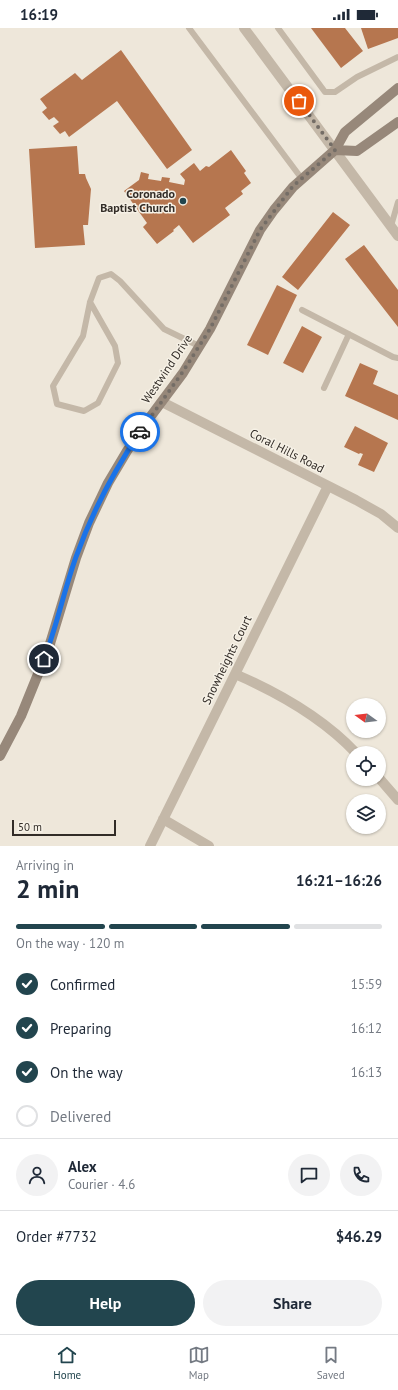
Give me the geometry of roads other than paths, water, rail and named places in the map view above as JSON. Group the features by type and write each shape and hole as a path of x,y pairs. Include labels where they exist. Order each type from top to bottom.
{"main road":[{"name":"Westwind Drive","path":"0,756 21,716 49,647 76,558 89,523 108,483 127,451 182,373 210,329 260,230 293,186 335,150 345,132 398,88"},
{"path":"335,150 357,151 398,122"}],"street":[{"path":"244,28 398,236"},
{"name":"Coral Hills Road","path":"162,402 381,514 398,528"},
{"name":"Snowheights Court","path":"150,846 328,486"},
{"path":"235,674 258,684 290,702 326,726 348,746"},
{"path":"386,786 398,800"},
{"path":"163,819 209,846"}],"lane":[{"path":"189,28 302,179"},
{"path":"278,28 325,92 336,92 357,77 398,57"},
{"path":"391,226 398,202"},
{"path":"90,302 115,346 118,363 98,403 84,412 57,404 53,386 83,336 90,302 99,278 111,274 120,280 164,329 199,346"},
{"path":"302,310 393,358 398,358"},
{"path":"324,388 349,334"}],"place":[{"name":"Coronado Baptist Church","path":"183,201"}]}
